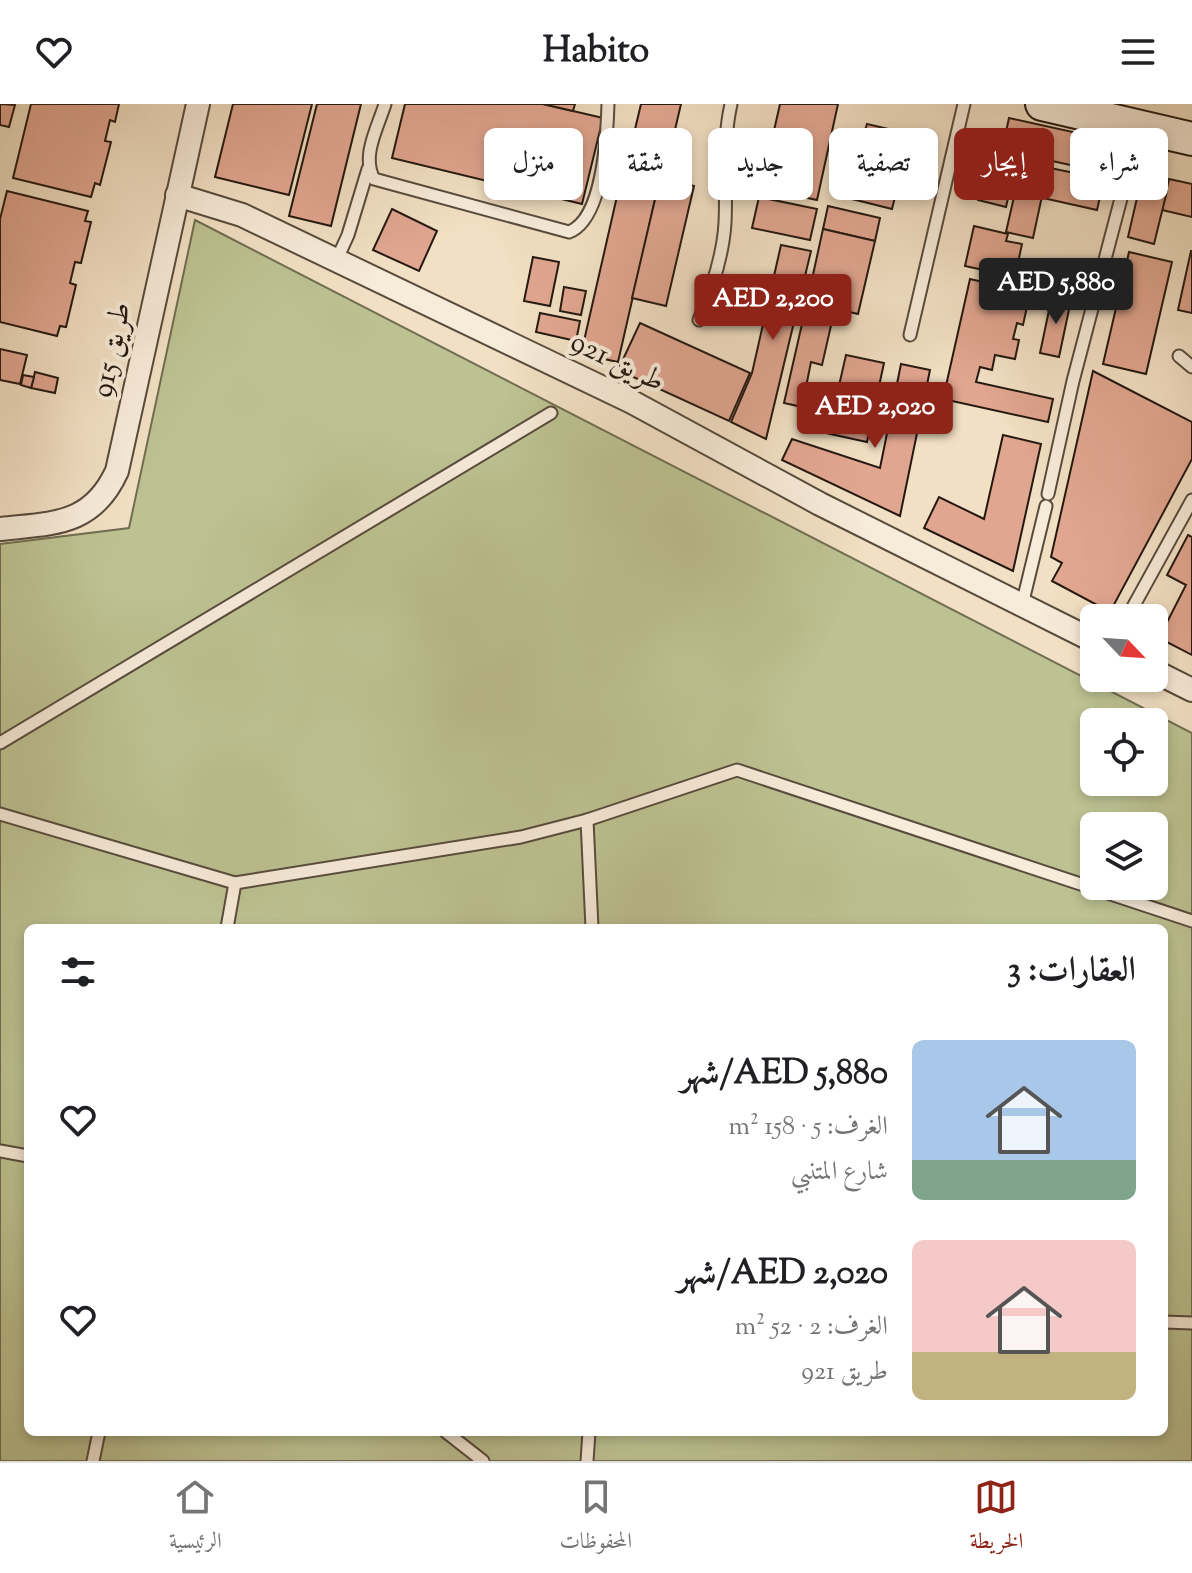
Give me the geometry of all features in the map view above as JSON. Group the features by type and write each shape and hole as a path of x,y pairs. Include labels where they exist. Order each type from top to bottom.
{"main road":[{"path":"1042,104 1135,128"},
{"path":"1168,134 1192,139"}],"street":[{"name":"طريق 915","path":"0,529 64,522 91,508 111,485 117,471 198,104"},
{"name":"طريق 921","path":"177,195 217,205 337,259 632,402 820,504 1080,634"},
{"path":"1168,678 1192,690"}],"lane":[{"path":"337,259 368,169 368,157 385,104"},
{"path":"368,169 374,179 384,184 569,232 580,228 592,209 603,159 608,104"},
{"path":"699,320 711,290 725,226 724,149 731,104"},
{"path":"910,335 964,104"},
{"path":"1022,605 1073,381 1120,200"},
{"path":"1179,356 1191,365"},
{"path":"0,743 551,413"},
{"path":"1135,604 1192,500"},
{"path":"0,814 235,883 521,837 587,820 737,770 1192,921"},
{"path":"587,820 592,924"},
{"path":"228,924 235,883"},
{"path":"0,1151 24,1155"},
{"path":"1168,1322 1192,1323"},
{"path":"93,1461 98,1436"},
{"path":"451,1436 483,1461"},
{"path":"587,1461 589,1436"}],"green space":[{"path":"195,220 1080,675 1080,692 1112,692 1143,708 1080,708 1080,796 1168,796 1168,721 1192,733 1192,1461 0,1461 0,544 129,528"}],"building":[{"path":"0,104 15,105 9,127 0,125"},
{"path":"31,104 119,104 115,122 110,120 105,141 111,142 100,185 95,183 91,197 13,178"},
{"path":"233,104 312,104 289,195 215,177"},
{"path":"317,104 361,104 331,226 289,216"},
{"path":"405,104 543,104 603,118 583,200 583,128 484,128 484,180 392,158"},
{"path":"543,104 575,104 573,111"},
{"path":"641,104 681,104 675,128 635,128"},
{"path":"780,104 838,104 833,128 829,128 829,145 817,200 813,199 813,128 775,128"},
{"path":"1009,118 1070,131 1070,165 1054,161 1054,128 1007,128"},
{"path":"1054,169 1070,172 1070,200 1099,200 1097,210 1052,200"},
{"path":"1169,179 1192,184 1192,217 1162,210 1164,200 1168,200"},
{"path":"7,191 88,211 85,221 91,222 81,263 75,262 70,283 76,285 66,327 60,326 57,336 0,322 0,219"},
{"path":"616,200 655,200 618,362 581,354"},
{"path":"655,200 691,200 666,306 632,298"},
{"path":"758,200 817,209 810,240 752,228"},
{"path":"856,200 894,200 892,209"},
{"path":"978,200 1008,200 1006,207"},
{"path":"1013,200 1041,200 1033,238 1006,232"},
{"path":"1137,200 1165,200 1154,244 1128,237"},
{"path":"828,206 880,218 875,241 823,229"},
{"path":"392,209 437,231 419,271 373,250"},
{"path":"974,226 1008,234 1006,241 1022,244 1015,277 965,266"},
{"path":"823,229 875,241 858,314 807,302"},
{"path":"781,245 811,251 766,439 731,422 752,373"},
{"path":"1192,251 1192,313 1178,310"},
{"path":"1129,252 1172,262 1146,374 1103,364"},
{"path":"533,257 559,262 550,306 524,301"},
{"path":"1057,262 1079,267 1073,294 1051,289"},
{"path":"970,279 1030,293 1023,325 1017,323 1013,339 1019,340 1015,359 995,355 992,370 980,367 976,382 1053,399 1048,422 943,399"},
{"path":"564,287 586,291 581,315 560,311"},
{"path":"1052,296 1071,300 1059,357 1040,353"},
{"path":"807,302 835,308 822,365 811,362 802,407 784,403"},
{"path":"540,313 580,321 576,341 536,332"},
{"path":"640,323 750,373 729,421 618,370"},
{"path":"0,349 27,355 20,384 0,380"},
{"path":"846,355 884,363 867,442 803,428 812,385 838,390"},
{"path":"901,364 930,370 900,516 782,460 792,439 880,468"},
{"path":"1093,371 1192,422 1192,459 1114,604 1095,604 1052,581 1062,563 1051,557"},
{"path":"35,372 58,378 55,393 31,388"},
{"path":"23,375 34,377 31,388 21,385"},
{"path":"1003,435 1041,444 1013,571 924,528 939,497 984,519"},
{"path":"1188,535 1192,537 1192,655 1168,643 1168,620 1186,585 1167,575"}]}
